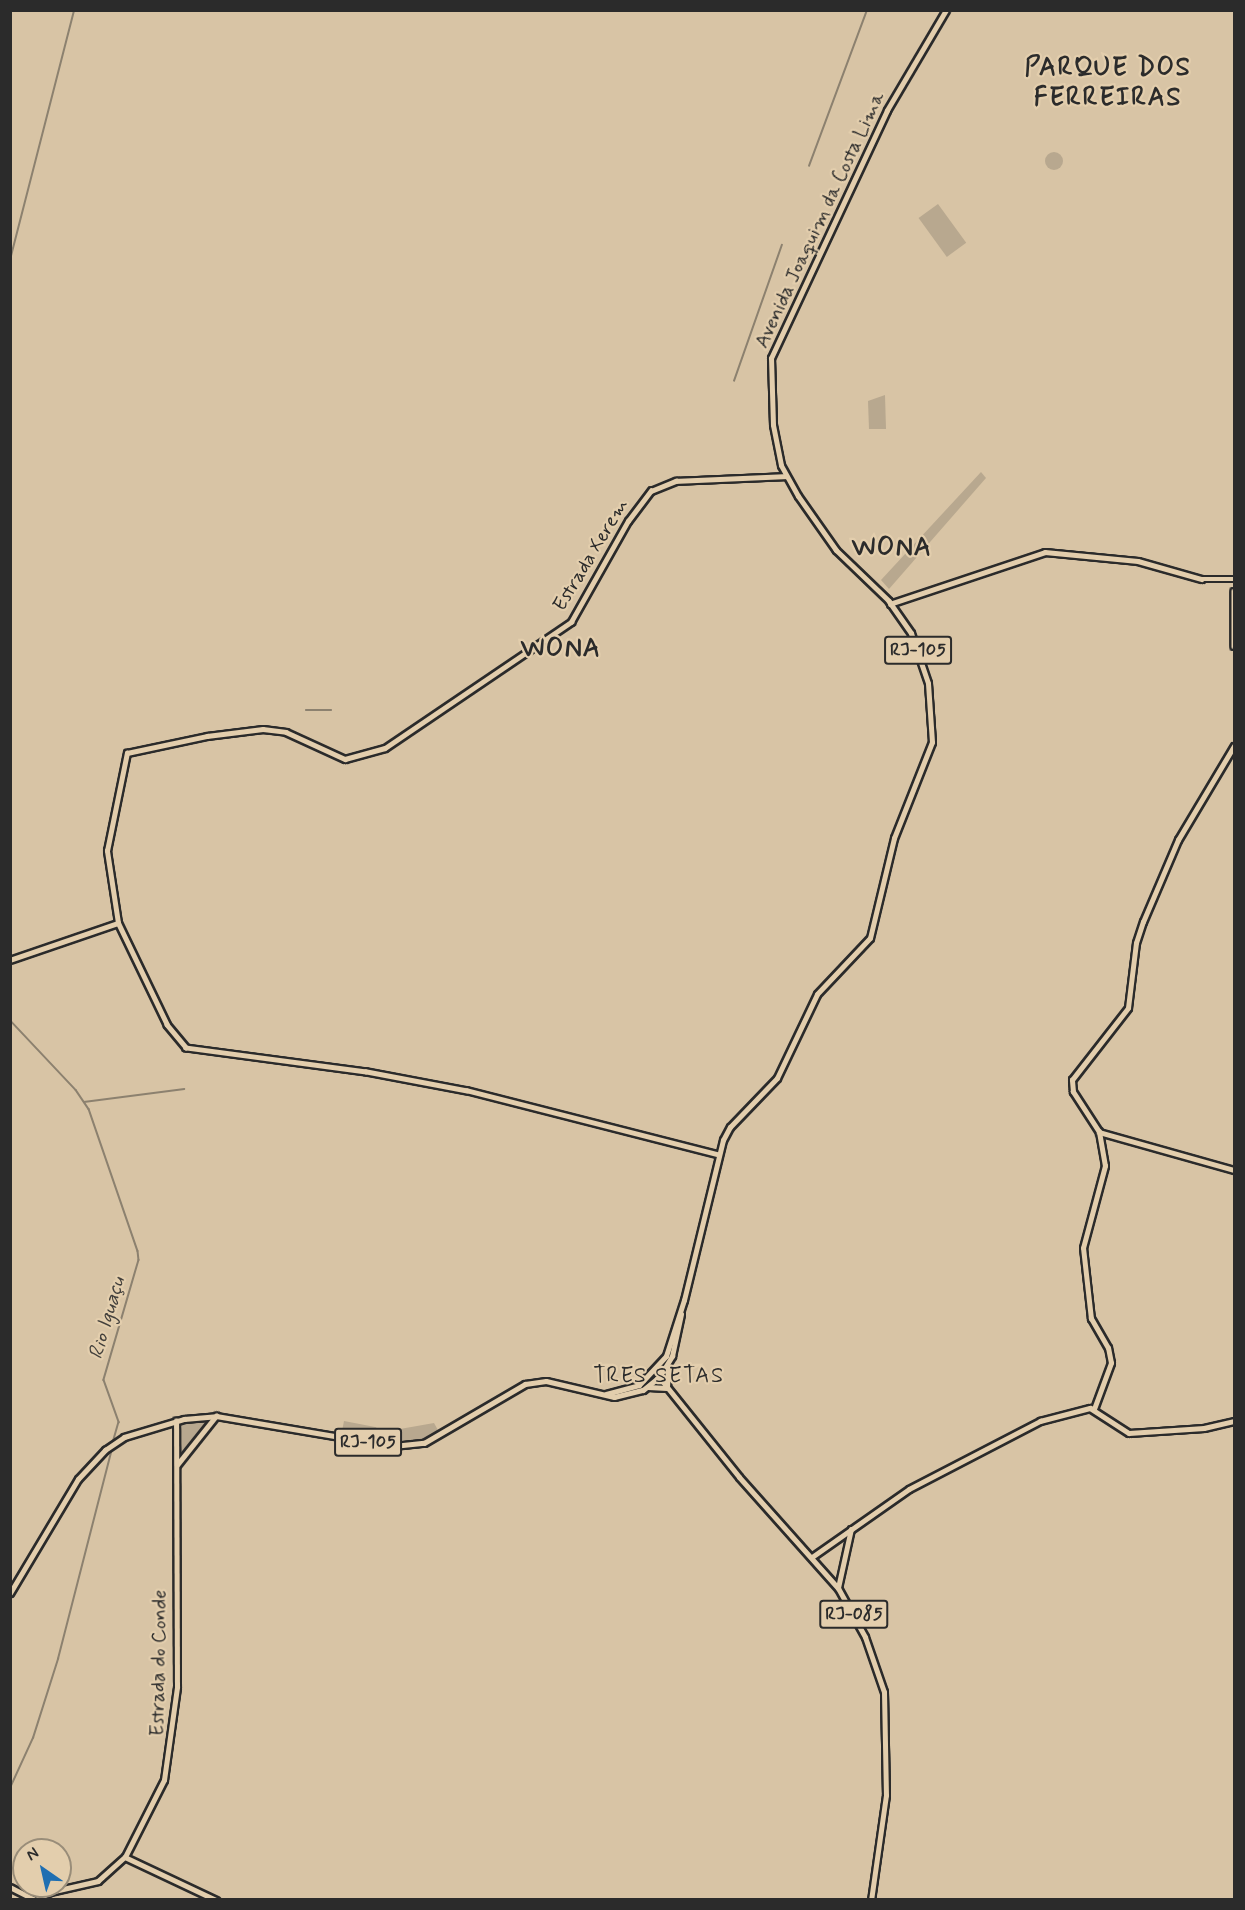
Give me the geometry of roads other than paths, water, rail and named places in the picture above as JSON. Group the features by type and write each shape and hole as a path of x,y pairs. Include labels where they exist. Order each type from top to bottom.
{"main road":[{"name":"Avenida Joaquim da Costa Lima","path":"10,1593 78,1479 116,1442 176,1421 216,1416 411,1446 444,1434 525,1384 546,1381 622,1397 646,1388 668,1365 676,1344 681,1312 719,1155 730,1127 777,1078 817,994 864,946 874,928 894,838 933,731 928,683 917,647 890,604 836,550 786,476 773,425 773,349 887,110 945,10"},
{"name":"Avenida Joaquim da Costa Lima","path":"647,1380 660,1365 681,1312"},
{"path":"606,1394 659,1377 660,1365"},
{"path":"646,1388 667,1388 668,1365"},
{"name":"RJ-085","path":"659,1377 739,1477 838,1588 865,1637 884,1692 886,1795 871,1899"}],"street":[{"name":"Estrada Xerem","path":"116,915 107,851 127,753 207,736 263,729 286,732 337,757 364,756 390,745 564,628 581,608 644,498 656,488 676,481 786,476"},
{"path":"890,604 1045,552 1138,561 1201,579 1234,579"},
{"path":"1234,591 1234,646"},
{"path":"1094,1409 1112,1363 1108,1348 1091,1318 1083,1255 1085,1236 1104,1180 1100,1132 1073,1092 1072,1080 1128,1008 1136,943 1143,922 1179,840 1234,746"},
{"path":"116,915 167,1025 186,1048 366,1072 467,1091 719,1155"},
{"path":"108,926 116,915"},
{"path":"10,960 118,923"},
{"path":"1100,1132 1234,1170"},
{"path":"812,1557 909,1489 1021,1430 1077,1409 1094,1409 1119,1430 1129,1433 1203,1428 1234,1421"},
{"path":"177,1465 216,1416"},
{"name":"Estrada do Conde","path":"36,1899 50,1892 95,1882 125,1857 164,1780 170,1760 177,1687 176,1421"},
{"path":"838,1588 851,1529"},
{"path":"125,1857 216,1899"},
{"path":"10,1887 36,1899"}],"waterway":[{"name":"Rio Iguaçu","path":"10,260 74,10"},
{"path":"809,166 867,10"},
{"path":"734,381 782,245"},
{"path":"306,710 331,710"},
{"name":"Rio Iguaçu","path":"10,1020 76,1090 89,1109 138,1251 139,1260 104,1380 119,1422 114,1440"},
{"path":"84,1102 184,1089"},
{"name":"Rio Iguaçu","path":"10,1788 33,1738 58,1659 112,1448"}],"district":[{"name":"PARQUE DOS FERREIRAS","path":"1108,84"},
{"name":"WONA","path":"892,549"},
{"name":"WONA","path":"561,650"},
{"name":"TRES SETAS","path":"659,1377"}]}
